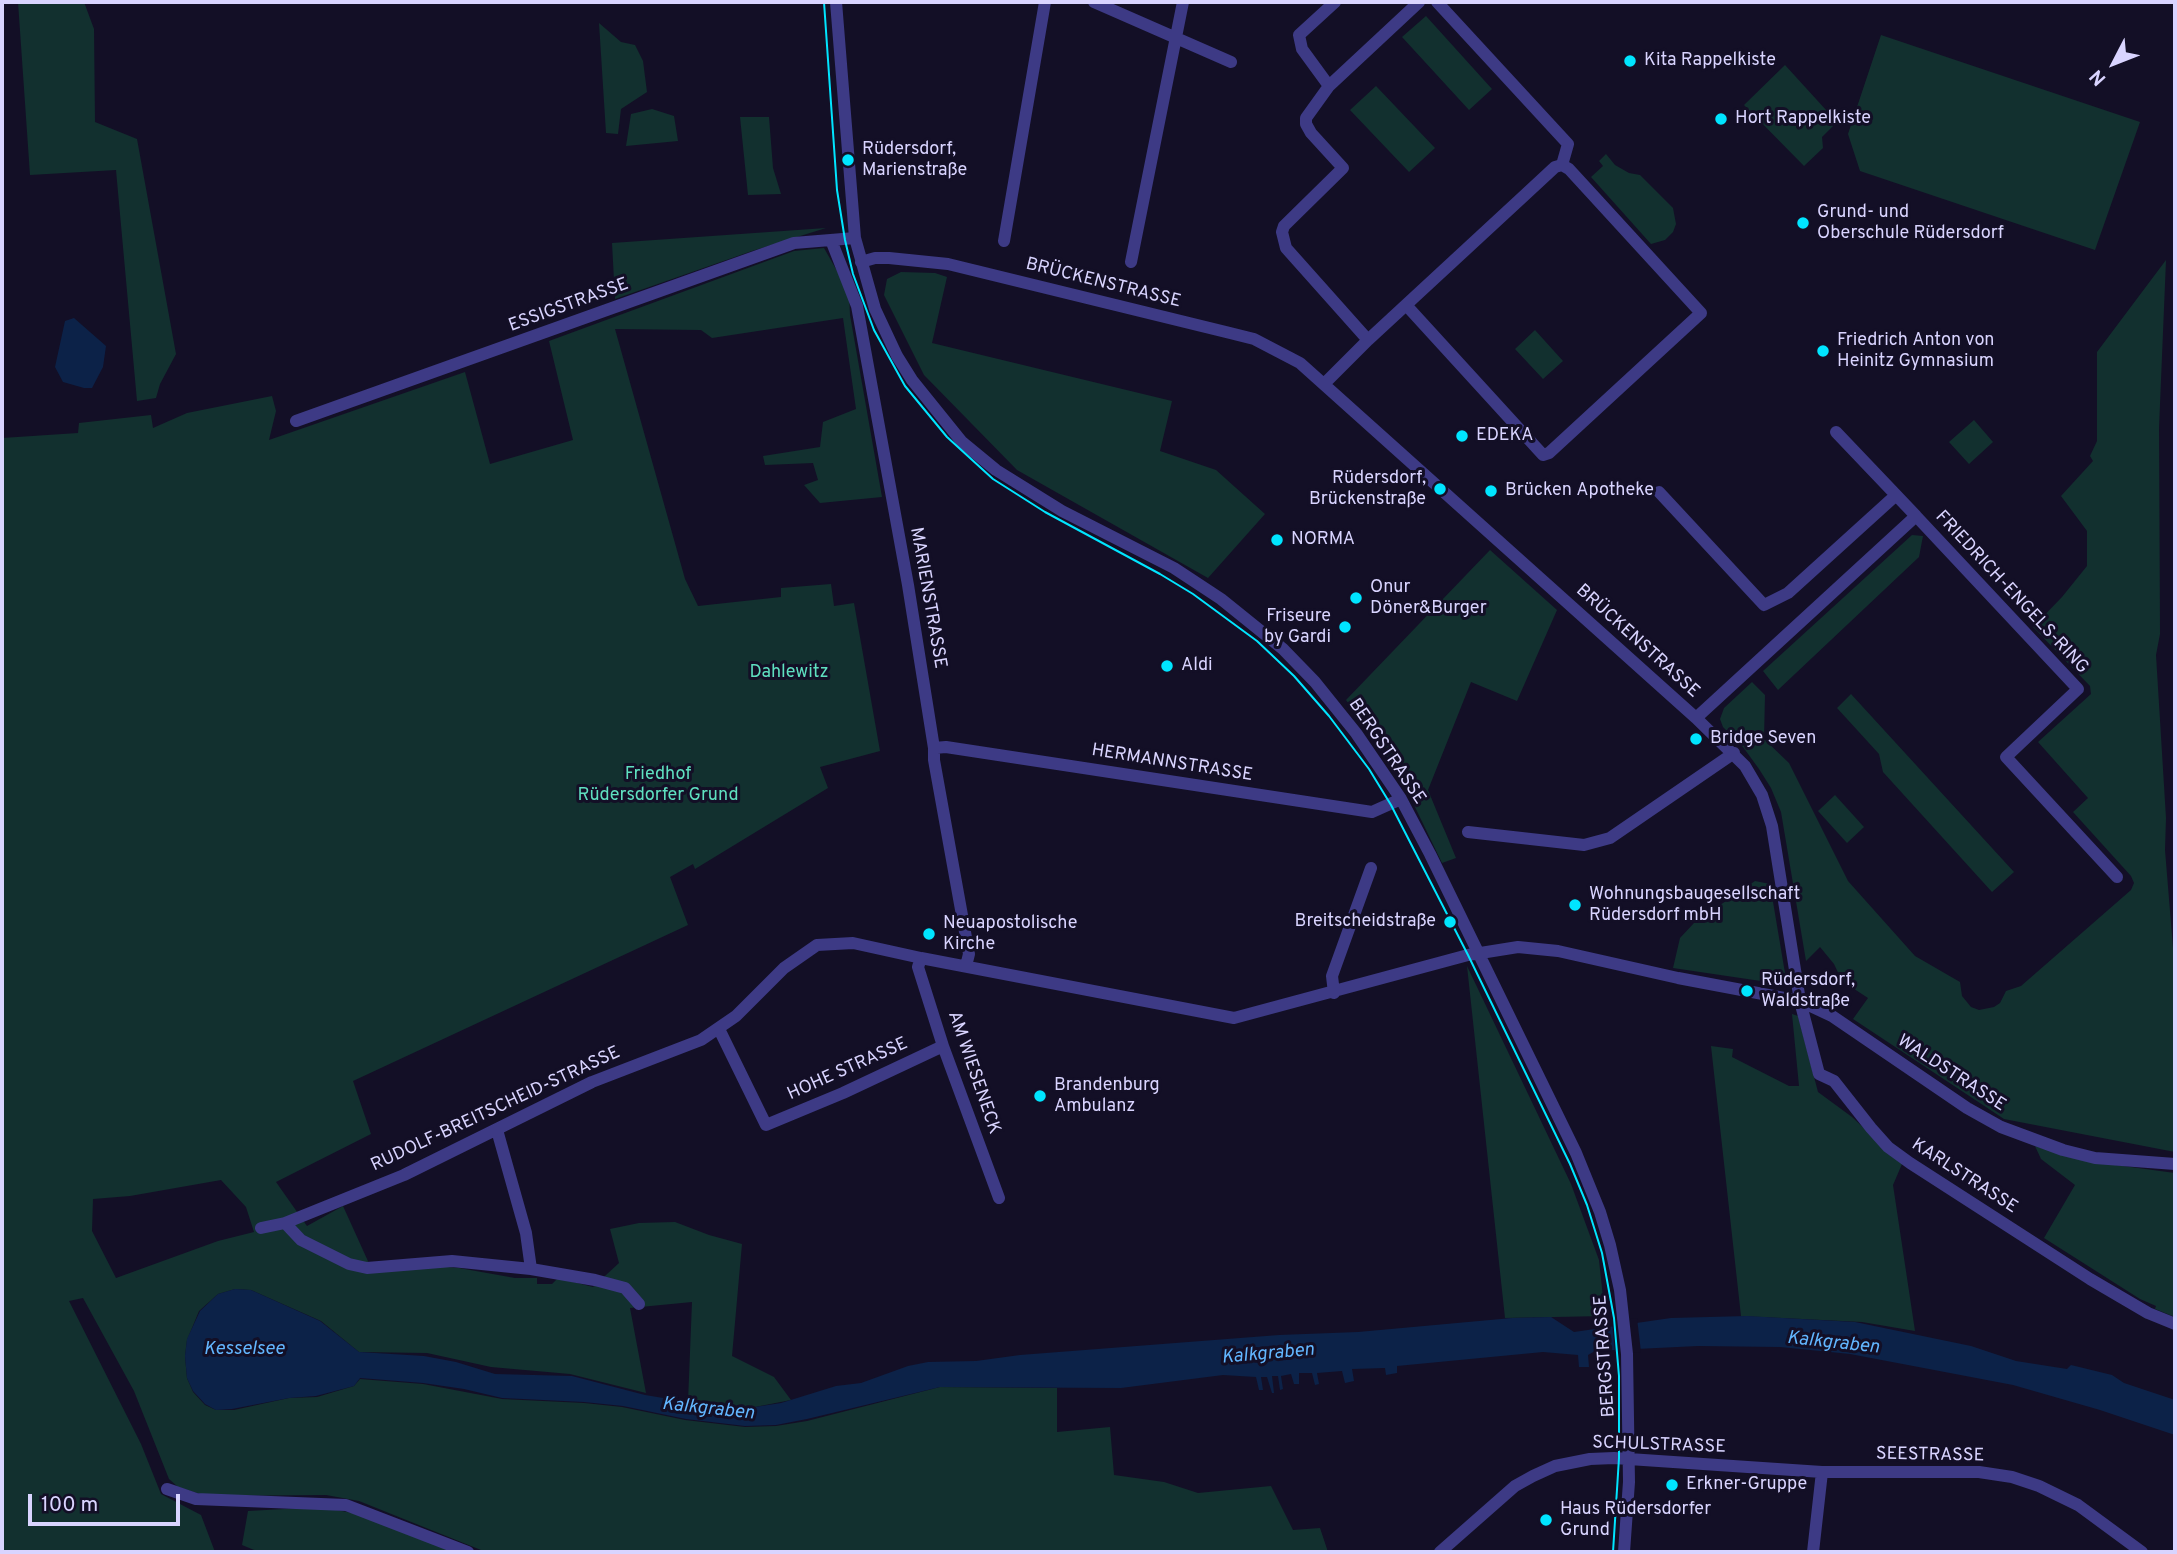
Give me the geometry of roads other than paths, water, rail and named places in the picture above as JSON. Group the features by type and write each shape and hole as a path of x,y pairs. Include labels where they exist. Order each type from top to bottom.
{"street":[{"path":"836,2 855,238 861,262"},
{"path":"1004,240 1045,2"},
{"path":"1094,2 1231,62"},
{"path":"1131,262 1183,2"},
{"path":"1368,340 1286,248 1282,238 1284,226 1343,168 1311,133 1306,124 1307,118 1329,86 1419,2"},
{"path":"1437,2 1568,144 1562,165"},
{"path":"1329,86 1302,49 1299,35 1330,3"},
{"path":"1324,384 1368,340 1555,167 1562,165 1569,169 1702,313 1549,453 1543,454 1406,306"},
{"name":"ESSIGSTRASSE","path":"296,421 794,243 855,238"},
{"name":"MARIENSTRASSE","path":"831,240 857,306 908,585 934,760 970,954 966,965"},
{"name":"BRÜCKENSTRASSE","path":"861,262 889,258 948,264 1230,332 1254,339 1286,355 1324,384 1696,718 1745,766 1762,795 1772,826 1800,1001"},
{"name":"BERGSTRASSE","path":"861,262 875,309 897,356 928,403 962,442 980,459 1014,483 1062,511 1174,568 1264,632 1315,682 1356,733 1401,799 1480,954 1581,1163 1600,1212 1614,1265 1627,1345 1629,1439 1624,1552"},
{"path":"1836,432 1916,516"},
{"path":"1659,492 1764,605 1788,593 1895,496"},
{"name":"FRIEDRICH-ENGELS-RING","path":"1696,718 1916,516 2078,689 2006,757 2118,877"},
{"name":"HERMANNSTRASSE","path":"934,748 959,749 1373,812 1401,799"},
{"path":"1468,832 1584,845 1611,838 1734,753"},
{"path":"1334,993 1332,976 1371,868"},
{"name":"RUDOLF-BREITSCHEID-STRASSE","path":"261,1228 285,1223 404,1175 592,1082 701,1040 736,1016 783,968 817,946 853,943 1234,1018 1468,955 1508,948 1535,947 1800,1001"},
{"name":"AM WIESENECK","path":"921,958 918,967 943,1046 999,1198"},
{"name":"WALDSTRASSE","path":"1800,1001 1832,1016 1967,1108 2001,1127 2063,1150 2095,1158 2175,1164"},
{"name":"KARLSTRASSE","path":"1800,1001 1819,1074 1834,1081 1888,1147 2090,1279 2148,1313 2175,1324"},
{"name":"HOHE STRASSE","path":"719,1029 766,1125 843,1093 943,1046"},
{"path":"497,1130 526,1234 531,1269"},
{"path":"285,1223 301,1240 349,1264 368,1268 452,1261 531,1269 625,1288 639,1304"},
{"name":"SCHULSTRASSE","path":"1440,1552 1515,1486 1555,1466 1590,1459 1628,1459 1822,1472"},
{"path":"1813,1552 1822,1472"},
{"name":"SEESTRASSE","path":"1822,1472 1979,1472 2012,1477 2039,1486 2078,1505 2142,1552"},
{"path":"167,1489 196,1499 346,1505 468,1552"}],"water":[{"path":"74,318 106,346 103,367 92,388 63,382 55,367 65,321"},
{"path":"235,1289 251,1290 320,1321 359,1352 424,1356 495,1374 572,1376 645,1395 688,1402 755,1407 781,1403 836,1386 861,1383 908,1366 928,1362 976,1361 1020,1355 1279,1335 1358,1332 1512,1318 1551,1317 1574,1332 1671,1318 1747,1316 1855,1322 1971,1346 2016,1361 2067,1369 2071,1365 2112,1375 2124,1383 2175,1400 2175,1435 2013,1385 1850,1354 1780,1347 1698,1346 1595,1351 1588,1355 1589,1367 1579,1367 1578,1355 1543,1352 1397,1366 1397,1373 1386,1375 1385,1368 1352,1369 1354,1381 1345,1383 1342,1371 1317,1373 1319,1384 1315,1385 1312,1373 1299,1373 1299,1384 1294,1384 1291,1374 1281,1376 1283,1389 1280,1390 1278,1376 1272,1376 1274,1393 1267,1377 1261,1377 1263,1390 1259,1390 1256,1377 1223,1375 1121,1388 940,1387 776,1425 745,1426 686,1419 623,1406 502,1398 423,1383 360,1378 354,1386 316,1396 216,1410 205,1404 193,1391 187,1378 187,1339 200,1311 218,1294"}],"tram line":[{"path":"824,2 837,190 845,240 853,274 874,330 905,386 947,437 993,479 1045,512 1193,594 1257,641 1294,676 1329,716 1369,769 1391,805 1468,955 1570,1164 1587,1205 1602,1253 1614,1318 1619,1376 1619,1458 1613,1552"}],"place":[{"name":"Kita Rappelkiste","path":"1630,61"},
{"name":"Hort Rappelkiste","path":"1721,119"},
{"name":"Rüdersdorf, Marienstraße","path":"848,160"},
{"name":"Grund- und Oberschule Rüdersdorf","path":"1803,223"},
{"name":"Friedrich Anton von Heinitz Gymnasium","path":"1823,351"},
{"name":"EDEKA","path":"1462,436"},
{"name":"Rüdersdorf, Brückenstraße","path":"1440,489"},
{"name":"Brücken Apotheke","path":"1491,491"},
{"name":"NORMA","path":"1277,540"},
{"name":"Onur Döner&Burger","path":"1356,598"},
{"name":"Friseure by Gardi","path":"1345,627"},
{"name":"Aldi","path":"1167,666"},
{"name":"Bridge Seven","path":"1696,739"},
{"name":"Wohnungsbaugesellschaft Rüdersdorf mbH","path":"1575,905"},
{"name":"Breitscheidstraße","path":"1450,922"},
{"name":"Neuapostolische Kirche","path":"929,934"},
{"name":"Rüdersdorf, Waldstraße","path":"1747,991"},
{"name":"Brandenburg Ambulanz","path":"1040,1096"},
{"name":"Erkner-Gruppe","path":"1672,1485"},
{"name":"Haus Rüdersdorfer Grund","path":"1546,1520"}],"park label":[{"name":"Dahlewitz","path":"789,673"},
{"name":"Friedhof Rüdersdorfer Grund","path":"658,785"}],"water label":[{"name":"Kalkgraben","path":"1833,1344"},
{"name":"Kesselsee","path":"244,1350"},
{"name":"Kalkgraben","path":"1268,1355"},
{"name":"Kalkgraben","path":"708,1410"}]}
